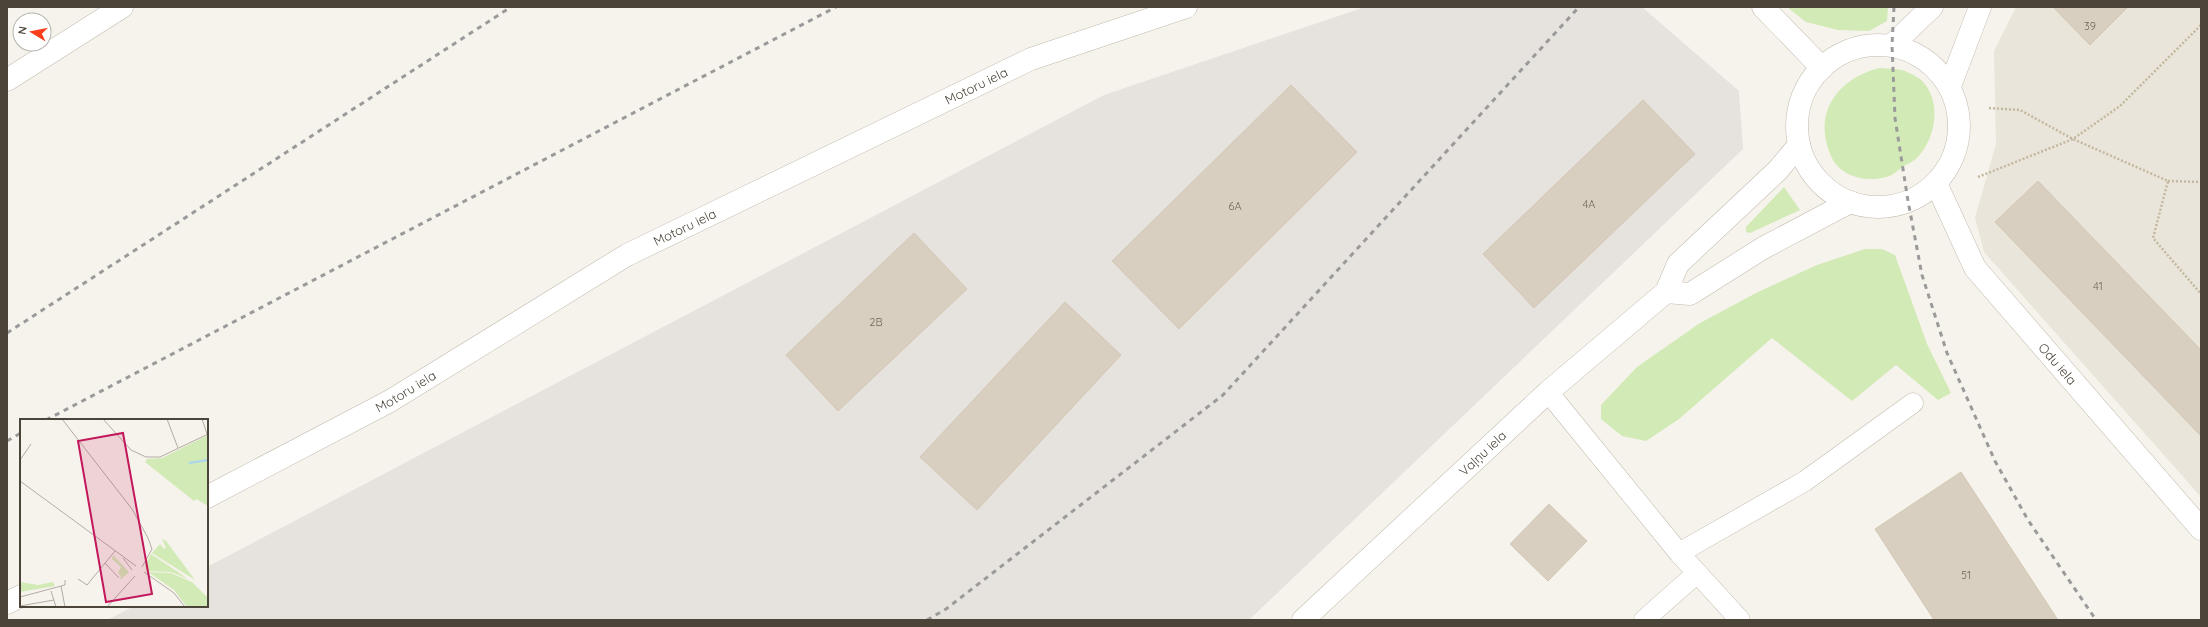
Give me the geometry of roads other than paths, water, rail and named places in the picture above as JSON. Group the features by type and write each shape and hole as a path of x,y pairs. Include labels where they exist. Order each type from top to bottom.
{"street":[{"path":"7,80 122,7"},
{"name":"Motoru iela","path":"208,496 390,401 627,255 1031,59 1186,7"},
{"path":"1763,7 1822,68"},
{"path":"1892,45 1932,7"},
{"path":"1950,86 1980,7"},
{"path":"1867,44 1892,45 1915,53 1935,66 1950,86 1958,110 1959,137 1951,162 1936,183 1923,194 1908,202 1888,206 1869,207 1850,202 1826,189 1809,170 1799,145 1797,117 1805,90 1822,68 1842,52 1867,44"},
{"path":"1799,145 1778,170 1678,264 1666,292 1690,294 1762,248 1850,202"},
{"name":"Odu iela","path":"1936,183 1975,268 2201,529"},
{"name":"Vaļņu iela","path":"1303,620 1548,392 1666,292"},
{"path":"7,603 20,596"}],"lane":[{"path":"1548,392 1696,574 1740,620"},
{"path":"1679,553 1805,481 1913,402"},
{"path":"1644,620 1696,574"}],"railway":[{"path":"7,333 511,7"},
{"path":"48,419 836,7"},
{"path":"927,620 946,609 1223,395 1579,7"},
{"path":"1894,7 1892,45 1895,118 1908,201 1922,275 1947,353 1995,461 2028,520 2096,620"},
{"path":"7,441 20,434"}]}
